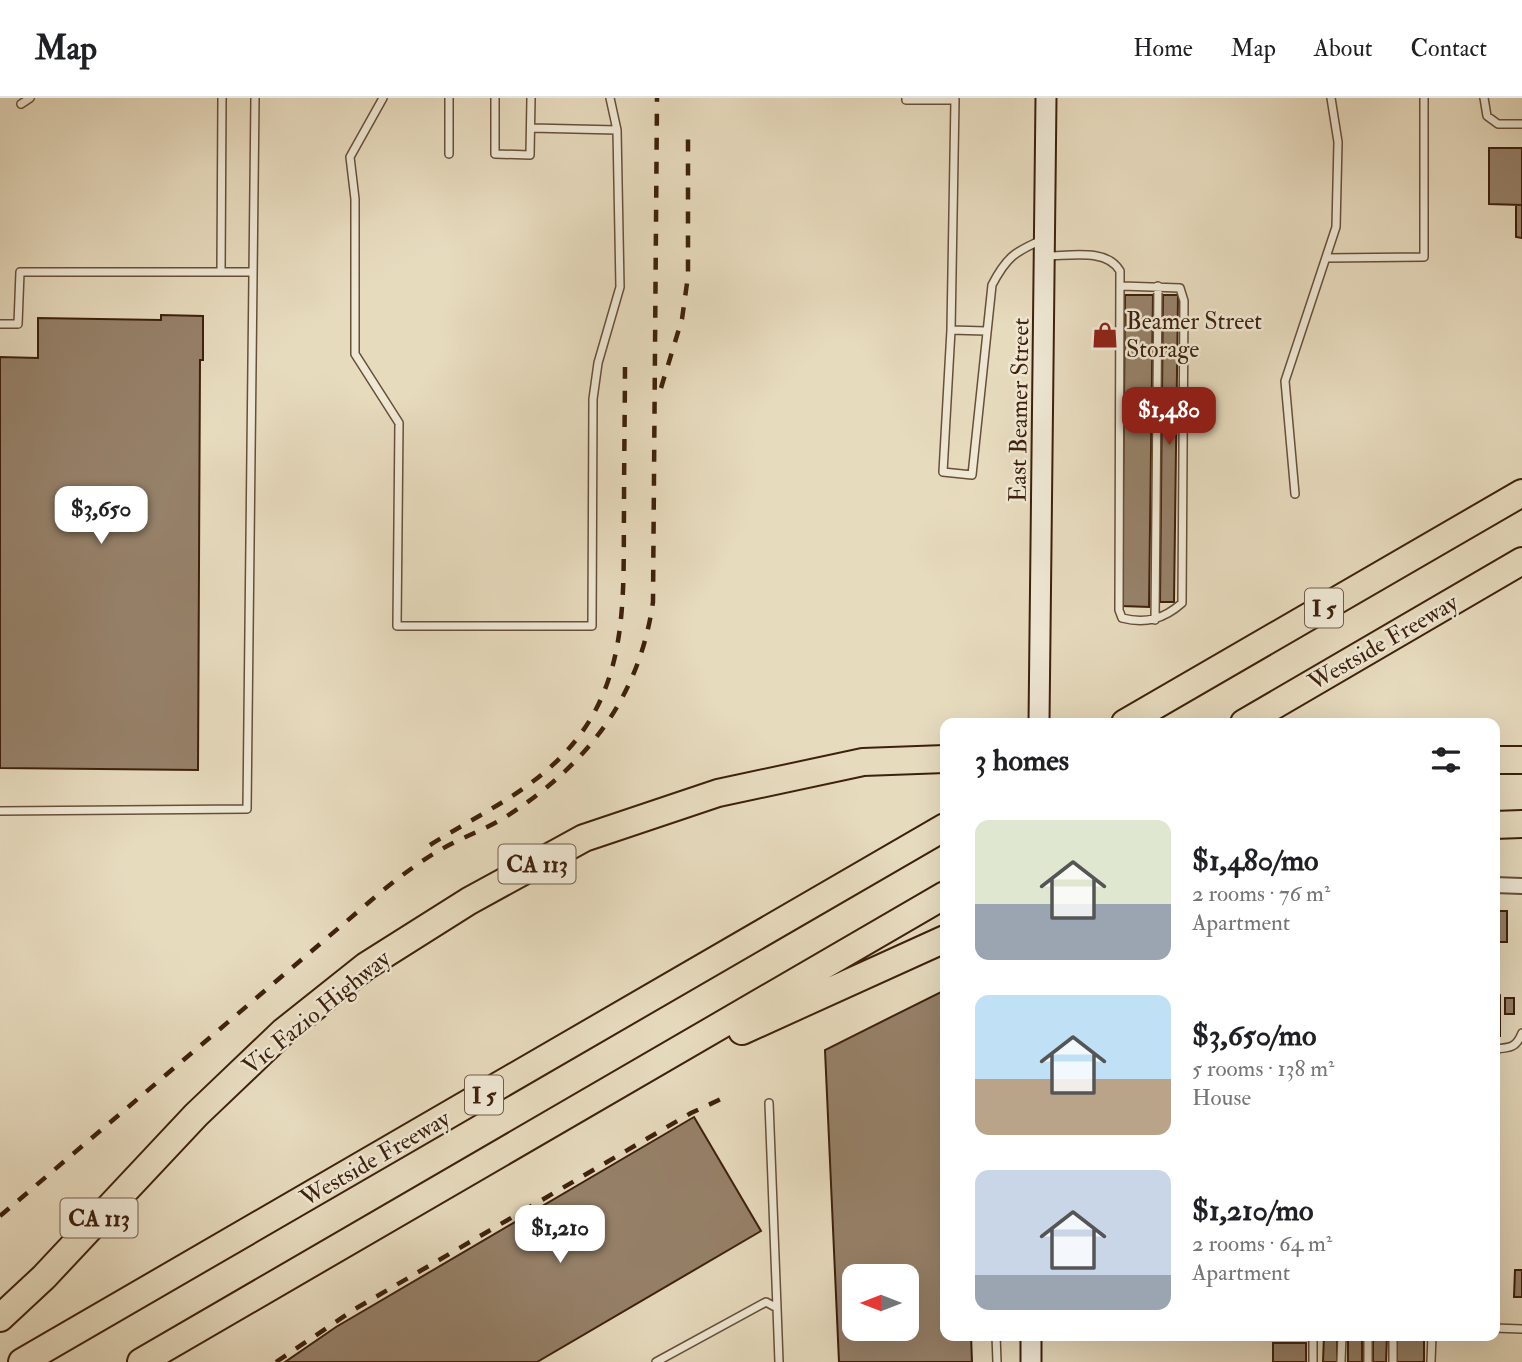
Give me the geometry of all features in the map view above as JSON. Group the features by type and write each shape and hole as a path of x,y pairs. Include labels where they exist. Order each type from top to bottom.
{"highway":[{"name":"I 5","path":"1134,718 1522,493"},
{"name":"Westside Freeway","path":"1253,718 1522,561"},
{"name":"Vic Fazio Highway","path":"0,1318 44,1277 196,1115 283,1032 366,966 469,901 584,838 718,793 863,762 940,759"},
{"path":"1500,760 1522,760"},
{"path":"1500,825 1522,824"},
{"name":"Westside Freeway","path":"22,1362 940,830"},
{"name":"I 5","path":"141,1362 940,898"},
{"path":"619,1085 940,941"}],"street":[{"name":"East Beamer Street","path":"1039,718 1046,98"},
{"path":"1500,885 1522,886"},
{"path":"1031,1341 1031,1362"}],"lane":[{"path":"22,104 30,98"},
{"path":"221,272 222,98"},
{"path":"0,811 247,809 255,98"},
{"path":"383,98 350,157 355,199 355,355 399,423 397,626 592,626 593,399 598,363 620,288 617,130 610,98"},
{"path":"449,98 449,154"},
{"path":"495,98 495,154 530,155 531,98"},
{"path":"906,98 955,100 951,330 943,472 972,475 992,285 1002,265 1015,252 1046,247 1104,256 1115,261 1120,271 1122,286 1119,610 1122,618 1156,620 1182,603 1184,301 1180,288 1122,286"},
{"path":"1295,494 1285,381 1336,227 1338,142 1331,98"},
{"path":"1326,258 1424,257 1424,98"},
{"path":"1484,98 1487,116 1498,124 1522,124"},
{"path":"531,128 617,130"},
{"path":"0,324 18,324 20,272 253,272"},
{"path":"1156,620 1158,286"},
{"path":"951,330 986,331"},
{"path":"1500,1049 1512,1048 1518,1044 1522,1034"},
{"path":"769,1103 779,1362"},
{"path":"656,1362 766,1302 777,1308"},
{"path":"1500,1328 1522,1329"},
{"path":"996,1341 997,1362"},
{"path":"1313,1341 1313,1362"},
{"path":"1341,1362 1342,1341"},
{"path":"1368,1341 1368,1362"},
{"path":"1393,1341 1393,1362"},
{"path":"1431,1362 1432,1341"}],"building":[{"path":"1489,148 1522,148 1522,205 1489,204"},
{"path":"1516,205 1522,205 1522,238 1516,237"},
{"path":"1125,295 1153,295 1149,607 1122,606"},
{"path":"1163,295 1178,295 1174,602 1160,602"},
{"path":"161,315 203,316 203,360 200,360 198,770 0,768 0,357 38,358 38,318 161,320"},
{"path":"1500,911 1507,911 1507,942 1500,942"},
{"path":"940,992 940,1341 971,1341 972,1362 839,1362 825,1050"},
{"path":"1505,998 1514,998 1514,1014 1505,1014"},
{"path":"694,1117 761,1231 537,1362 285,1362 336,1327"},
{"path":"1515,1270 1522,1270 1522,1297 1514,1297"},
{"path":"1324,1341 1337,1341 1337,1362 1323,1362"},
{"path":"1348,1341 1362,1341 1362,1362 1348,1362"},
{"path":"1373,1341 1387,1341 1386,1362 1373,1362"},
{"path":"1397,1341 1424,1341 1424,1362 1397,1362"},
{"path":"1273,1343 1306,1343 1306,1362 1273,1362"}],"railway":[{"path":"0,1216 389,885 442,849 504,818 560,776 604,727 621,699 646,637 653,602 657,98"},
{"path":"661,388 682,319 688,276 688,128"},
{"path":"430,845 516,794 547,770 584,729 600,701 611,671 622,608 625,356"},
{"path":"276,1362 355,1309 691,1113 721,1099"}],"place":[{"name":"Beamer Street Storage","path":"1105,335"}]}
